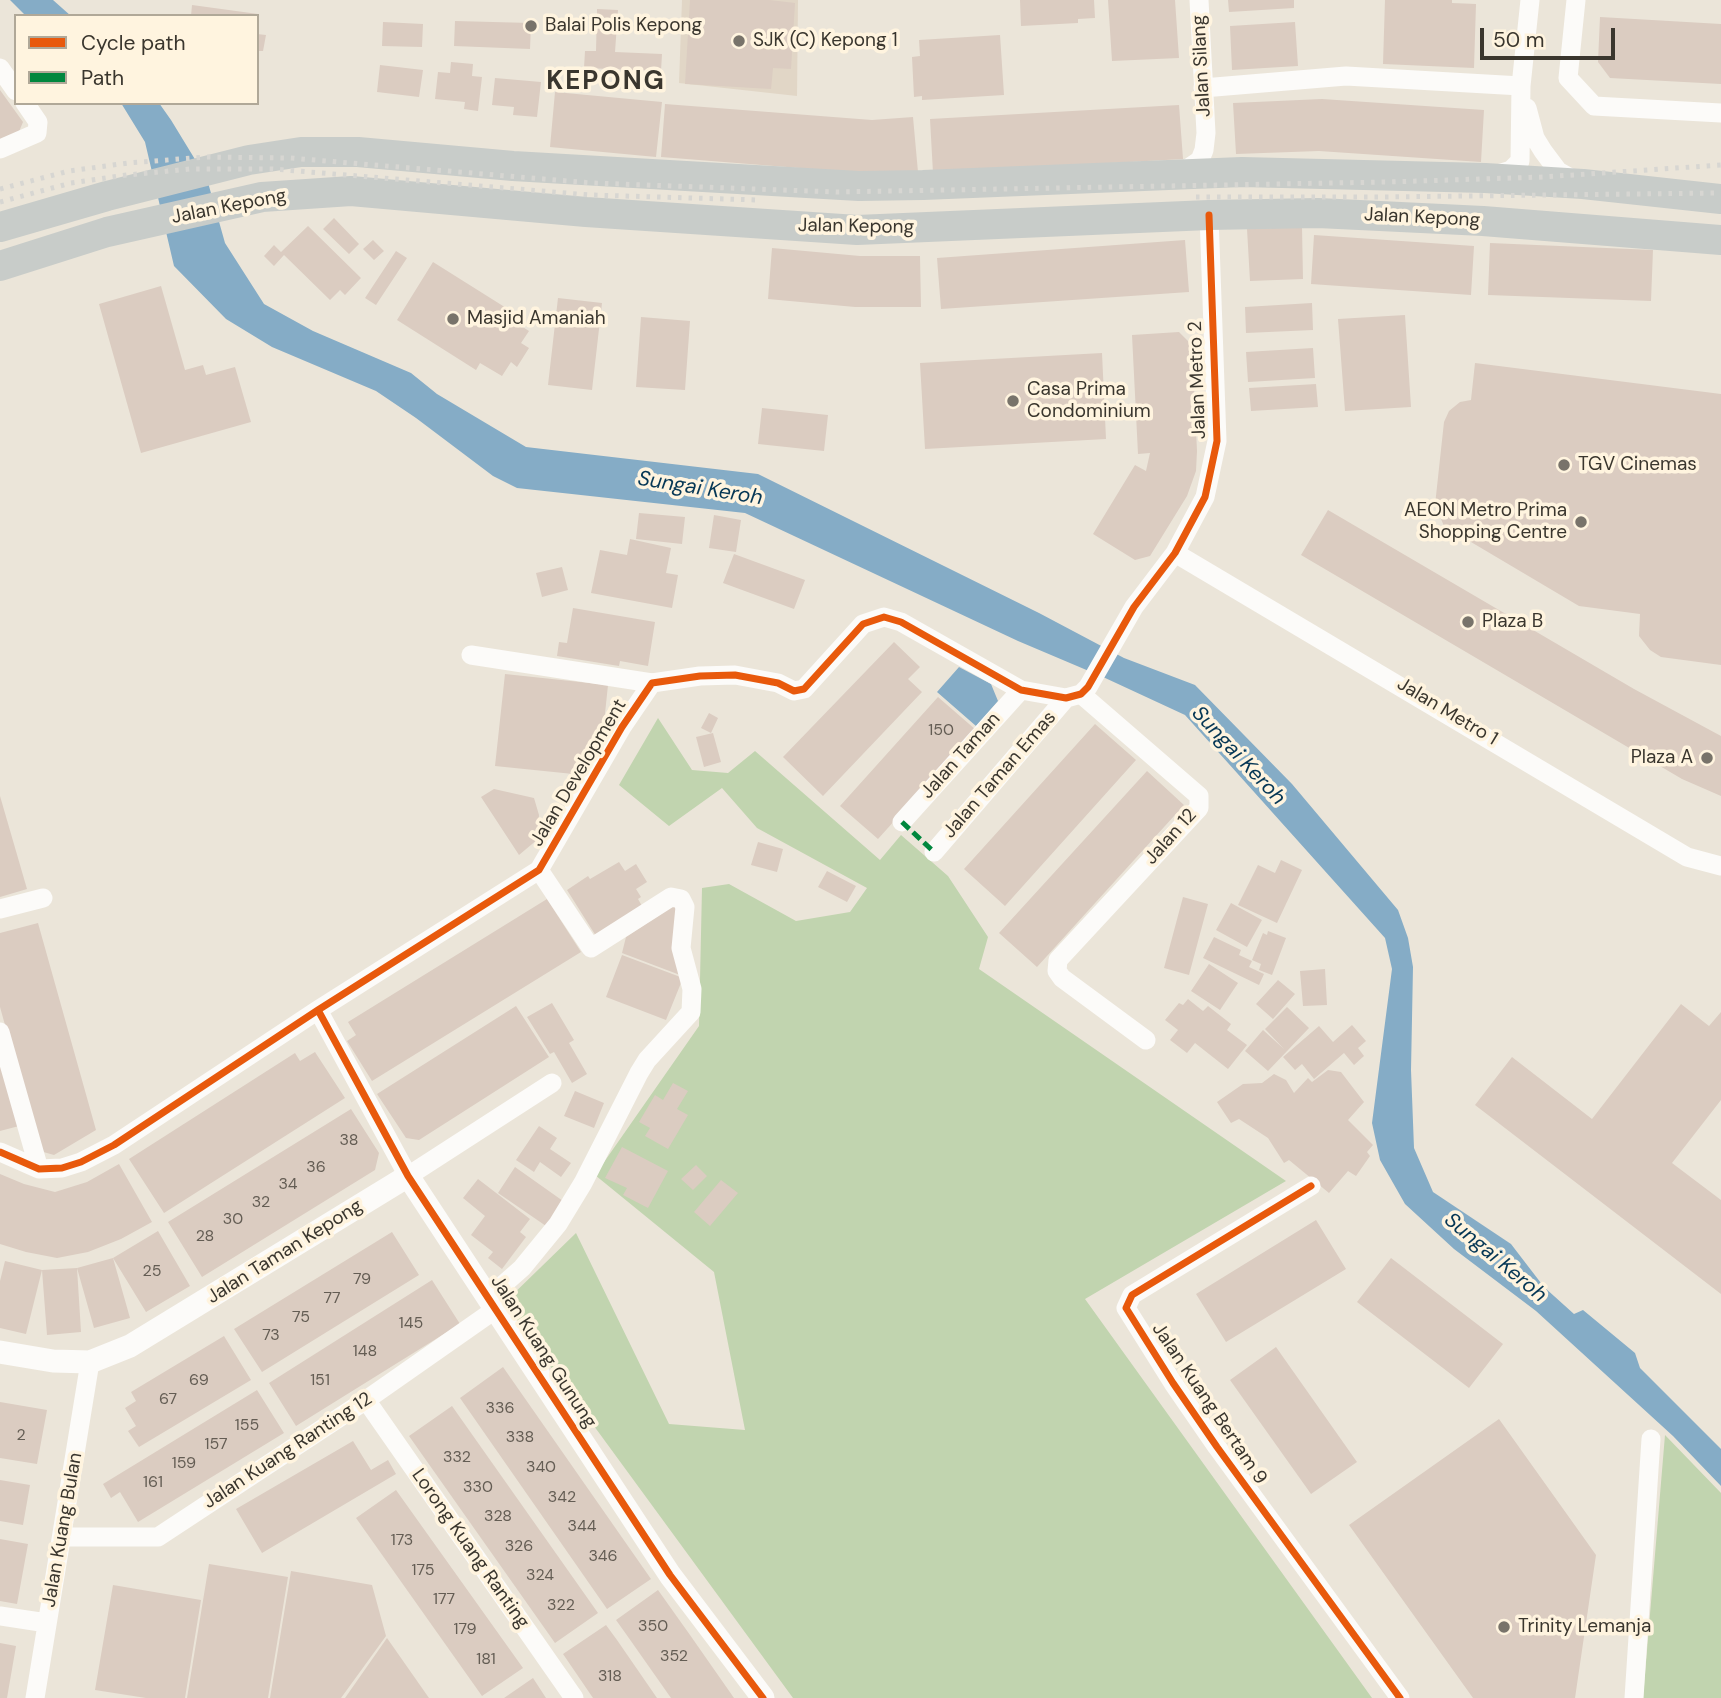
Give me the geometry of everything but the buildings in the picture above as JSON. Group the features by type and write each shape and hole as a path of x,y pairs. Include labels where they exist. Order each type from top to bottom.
{"main road":[{"name":"Jalan Kepong","path":"0,227 248,160 301,152 358,152 513,166 859,186 1242,172 1485,178 1583,184 1721,199"},
{"name":"Jalan Kepong","path":"0,267 107,232 262,197 351,191 586,212 857,230 1318,213 1483,221 1721,240"}],"street":[{"name":"Jalan Silang","path":"1174,176 1200,160 1204,150 1206,133 1199,0"},
{"path":"1485,178 1511,170 1520,161 1521,86 1530,0"},
{"path":"1576,0 1567,78 1594,106 1721,113"},
{"path":"0,68 14,87"},
{"path":"1203,88 1346,76 1521,86"},
{"path":"1521,86 1535,138 1543,151 1558,171 1583,184"},
{"path":"0,149 37,133 38,122 26,105"},
{"name":"Jalan Silang","path":"1206,133 1218,158 1242,172"},
{"name":"Jalan Metro 2","path":"1134,607 1175,553 1205,498 1217,441 1209,215"},
{"name":"Jalan Metro 1","path":"1175,553 1687,856 1721,866"},
{"name":"Jalan Taman Emas","path":"934,852 1079,693 1134,607"},
{"path":"471,655 652,683 700,676 735,675 778,683 794,691 804,689 863,624 884,617 901,622 1021,690 1079,693"},
{"name":"Jalan Development","path":"39,1169 62,1168 81,1162 114,1145 318,1010 539,870 622,727 652,683"},
{"name":"Jalan Taman","path":"902,822 1021,690"},
{"name":"Jalan 12","path":"1079,693 1199,796 1199,808 1058,960 1057,971 1062,978 1146,1041"},
{"name":"Jalan Kuang Ranting 12","path":"62,1537 158,1537 366,1401 492,1303 558,1224 583,1183 647,1060 691,1012 692,989 681,948 685,907 681,899 671,897 592,948 539,870"},
{"path":"0,909 43,898"},
{"name":"Jalan Kuang Gunung","path":"318,1010 408,1176 670,1575 763,1698"},
{"path":"0,1032 39,1169"},
{"name":"Jalan Taman Kepong","path":"0,1352 53,1361 90,1362 130,1346 408,1176 552,1083"},
{"path":"0,1152 39,1169"},
{"name":"Jalan Kuang Bertam 9","path":"1311,1186 1132,1295 1126,1308 1217,1447 1400,1698"},
{"name":"Jalan Kuang Bulan","path":"35,1698 90,1362"},
{"name":"Lorong Kuang Ranting","path":"366,1401 574,1698"},
{"path":"1634,1698 1651,1439"},
{"path":"0,1616 47,1623"}],"shaded area":[{"name":"SJK (C) Kepong 1","path":"682,0 798,0 797,96 679,83"}],"green space":[{"path":"658,718 692,770 728,773 755,751 880,860 901,835 948,876 988,937 979,969 1286,1181 1085,1299 1372,1698 793,1698 504,1303 576,1233 669,1424 745,1430 714,1272 595,1175 699,1026 702,888 729,884 796,921 850,912 867,888 757,828 722,788 669,826 619,785"},
{"path":"1665,1435 1721,1493 1721,1698 1643,1698"}],"water":[{"path":"10,0 53,0 69,14 24,14"},
{"name":"Sungai Keroh","path":"122,105 160,105 207,179 225,243 264,304 313,331 411,373 437,394 526,447 758,474 1124,658 1195,685 1292,784 1398,910 1408,938 1413,967 1411,1070 1414,1148 1433,1192 1511,1244 1544,1287 1574,1314 1583,1310 1635,1353 1640,1368 1721,1449 1721,1486 1673,1436 1536,1311 1454,1249 1405,1204 1380,1160 1372,1123 1392,969 1385,938 1185,715 1018,641 745,513 517,488 493,476 376,391 272,347 226,319 174,266 145,142"},
{"path":"959,667 991,684 998,701 976,726 937,692"}],"railway":[{"path":"0,189 69,171 206,157 290,158 592,183 836,192 1387,182 1543,177 1721,165"},
{"path":"0,202 71,183 190,169 273,169 590,195 759,200"},
{"path":"1196,197 1721,193"}],"marked path":[{"path":"902,822 934,852"}],"cycle path":[{"path":"0,1152 39,1169 62,1168 81,1162 114,1145 318,1010 539,870 622,727 652,683 700,676 735,675 778,683 794,691 804,689 863,624 884,617 901,622 1021,690 1066,698 1081,694 1088,687 1134,607 1175,553 1205,497 1217,441 1209,215"},
{"path":"318,1010 408,1176 670,1575 763,1698"},
{"path":"1311,1186 1132,1295 1126,1308 1217,1447 1400,1698"}],"place":[{"name":"Balai Polis Kepong","path":"531,26"},
{"name":"SJK (C) Kepong 1","path":"739,41"},
{"name":"Masjid Amaniah","path":"453,319"},
{"name":"Casa Prima Condominium","path":"1013,401"},
{"name":"TGV Cinemas","path":"1564,465"},
{"name":"AEON Metro Prima Shopping Centre","path":"1581,522"},
{"name":"Plaza B","path":"1468,622"},
{"name":"Plaza A","path":"1707,758"},
{"name":"Trinity Lemanja","path":"1504,1627"}],"district":[{"name":"KEPONG","path":"606,82"}]}
